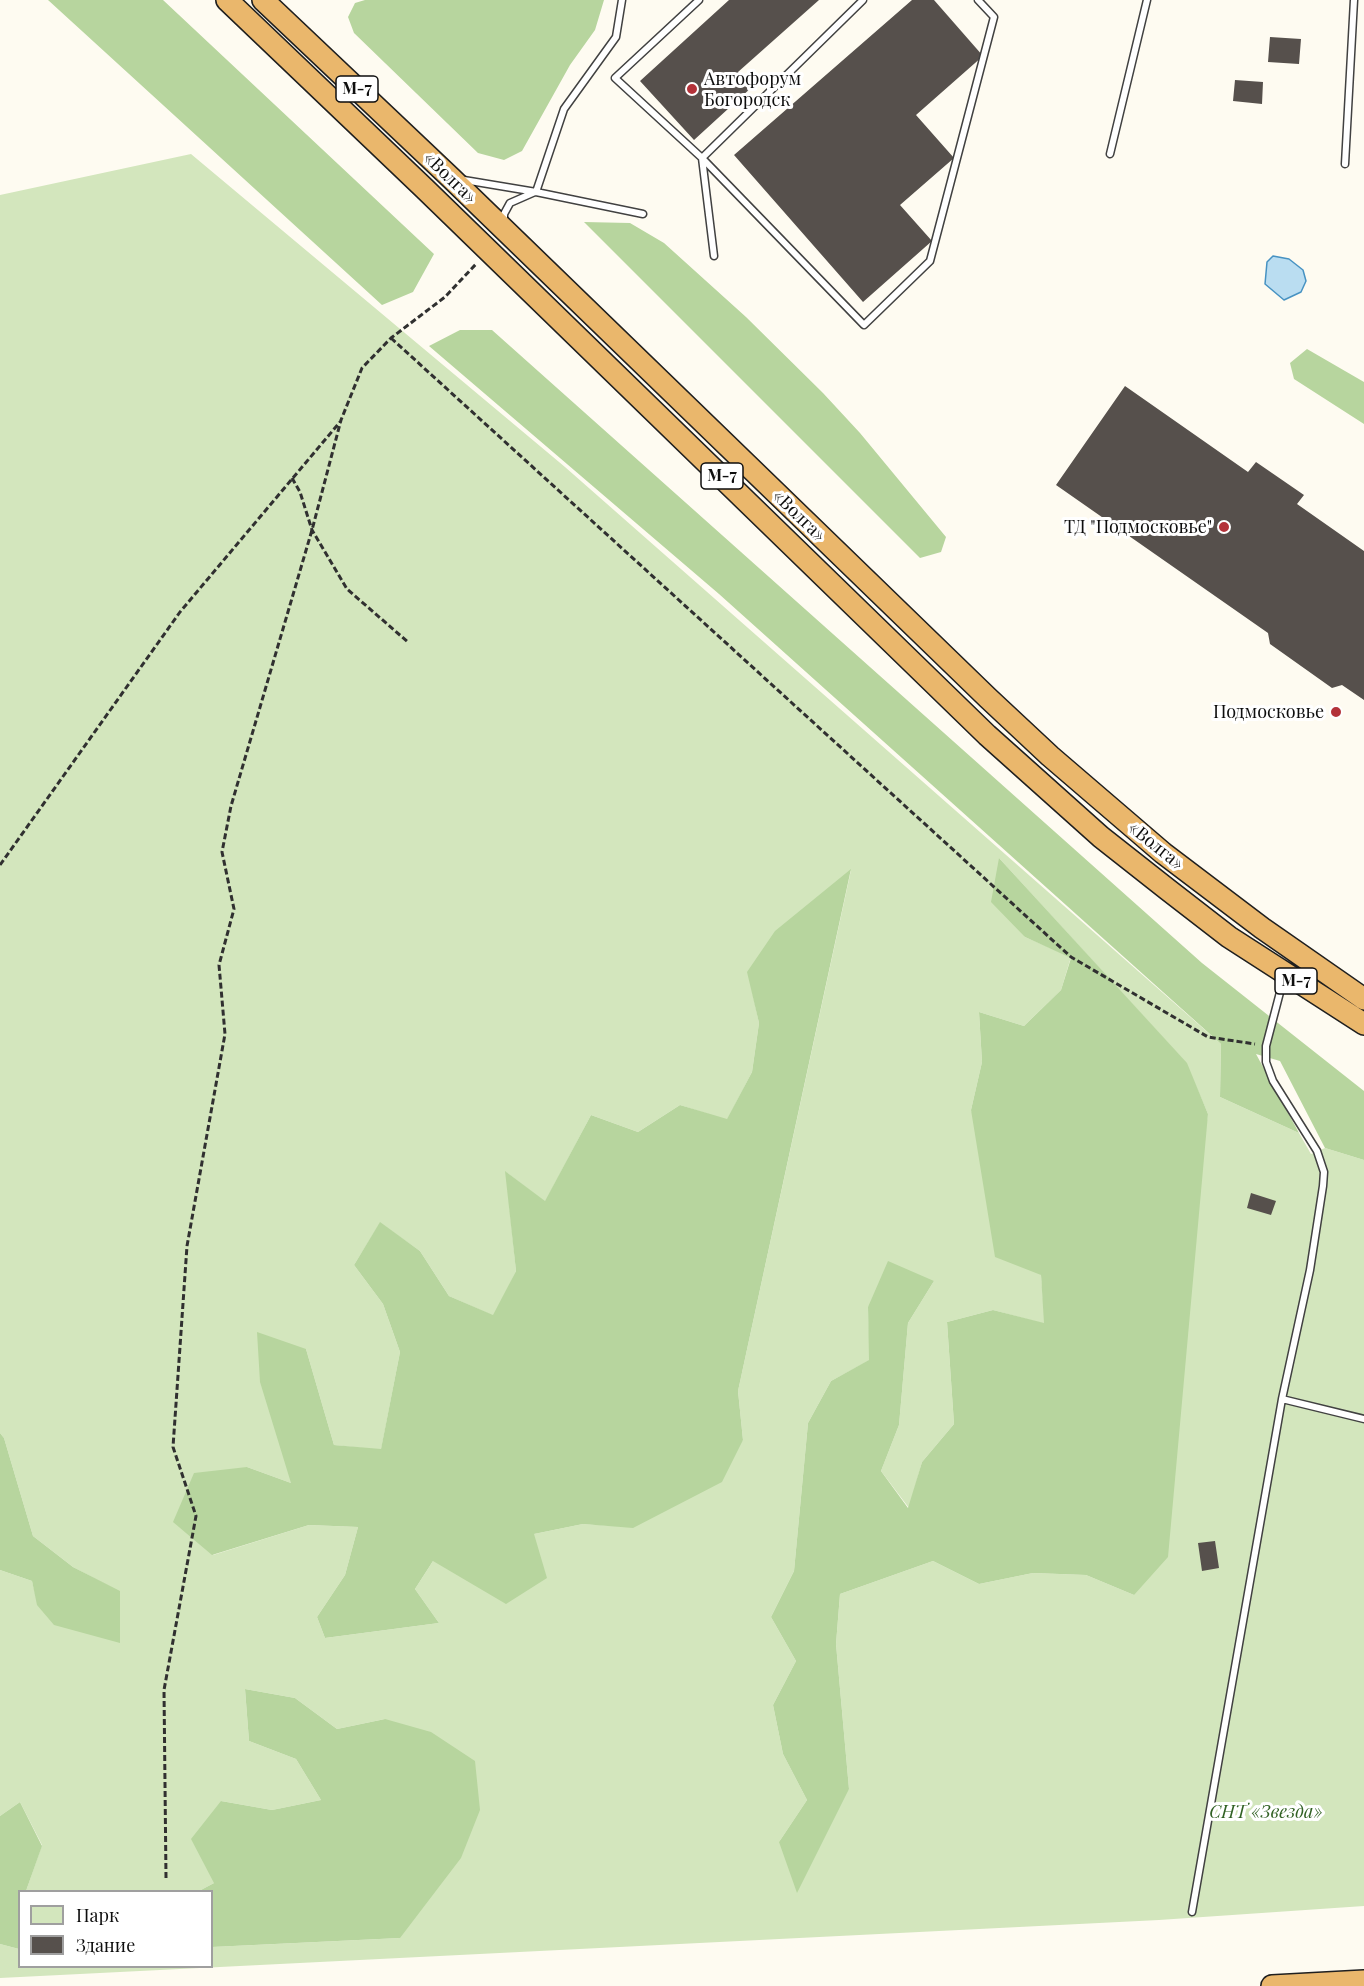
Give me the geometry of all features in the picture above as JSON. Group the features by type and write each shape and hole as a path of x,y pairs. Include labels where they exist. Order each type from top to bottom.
{"highway":[{"name":"«Волга»","path":"227,0 987,735 1101,837 1229,937 1285,974"},
{"name":"«Волга»","path":"263,0 452,178 980,691 1050,756 1163,853 1262,928 1364,999"},
{"name":"М-7","path":"1285,974 1364,1024"},
{"path":"1272,1986 1364,1981"}],"lane":[{"path":"503,229 504,214 510,203 536,192 564,109 616,36 621,0"},
{"path":"699,0 615,78 702,158 864,325 930,261 994,16 978,0"},
{"path":"702,158 863,0"},
{"path":"1110,154 1147,0"},
{"path":"1345,164 1354,0"},
{"path":"702,158 714,256"},
{"path":"452,178 536,192 643,214"},
{"path":"1192,1912 1282,1399 1310,1269 1322,1193 1324,1172 1317,1151 1273,1081 1266,1062 1266,1046 1285,974"},
{"path":"1282,1399 1364,1419"}],"path":[{"path":"166,1878 164,1690 196,1516 173,1447 187,1246 225,1034 219,965 234,909 222,852 231,806 312,530 341,420 362,368 391,338 445,297 489,252"},
{"path":"391,338 1071,957 1208,1037 1266,1046"},
{"path":"0,865 180,612 341,420"},
{"path":"292,478 300,492 312,530 347,589 409,643"}],"green space":[{"path":"48,0 163,0 434,254 413,292 382,305"},
{"path":"365,0 604,0 595,30 570,65 522,151 504,160 478,153 354,33 348,17 355,3"},
{"name":"СНТ «Звезда»","path":"191,154 565,467 1221,1044 1220,1097 1299,1133 1311,1154 1325,1148 1364,1160 1364,1906 1159,1920 213,1967 213,1947 400,1938 385,1719 337,1729 295,1698 245,1689 249,1741 296,1759 321,1800 272,1810 221,1801 214,1883 201,1890 26,1890 42,1845 20,1802 0,1816 0,1570 32,1581 38,1605 120,1642 120,1592 73,1567 33,1536 4,1438 0,1433 0,195","holes":["999,858 1186,1063 1208,1114 1134,1595 1086,1575 1033,1573 979,1584 933,1561 840,1594 836,1644 849,1789 779,1842 807,1800 783,1754 773,1705 796,1661 771,1617 794,1571 808,1423 831,1381 870,1360 868,1307 934,1281 908,1323 899,1425 881,1471 909,1508 922,1462 954,1424 947,1322 993,1310 1045,1324 1041,1275 971,1110 982,1062 979,1012 1024,1026 1061,990 1071,957 1025,937","851,870 738,1391 743,1440 633,1527 583,1524 534,1534 433,1561 415,1589 439,1623 325,1638 317,1617 345,1575 358,1527 309,1525 213,1555 247,1467 291,1483 306,1349 334,1445 381,1450 400,1352 383,1304 354,1265 380,1223 420,1251 449,1296 494,1316 516,1271 506,1172 545,1202 591,1115 638,1132 680,1105 727,1120 752,1072 759,1023 748,972"]},
{"path":"584,222 630,223 664,243 746,317 860,433 946,537 941,552 920,558"},
{"path":"460,330 492,330 1202,963 1364,1091 1364,1160 1325,1148 1280,1061 1256,1054 1299,1133 1220,1097 1221,1044 719,594 429,346"},
{"path":"1307,349 1364,382 1364,424 1294,379 1290,363"},
{"path":"999,858 1187,1063 1208,1114 1168,1557 1134,1595 1086,1575 1033,1573 979,1584 933,1561 840,1594 836,1644 849,1789 797,1893 779,1842 807,1800 783,1754 773,1705 796,1661 771,1617 794,1571 808,1423 831,1381 869,1360 868,1307 888,1261 934,1281 908,1323 899,1425 881,1471 908,1508 922,1462 954,1424 947,1322 993,1310 1044,1323 1041,1275 995,1257 971,1110 982,1062 979,1012 1024,1026 1061,990 1071,958 1025,937 991,902"},
{"path":"851,869 738,1391 743,1440 722,1482 633,1528 583,1524 534,1534 547,1578 506,1604 433,1561 415,1589 439,1623 325,1638 317,1617 345,1575 358,1527 309,1525 212,1555 173,1522 194,1473 247,1467 291,1483 260,1382 257,1332 306,1349 334,1445 381,1449 400,1352 383,1304 354,1265 380,1222 420,1251 449,1296 493,1315 516,1271 505,1171 545,1201 591,1115 638,1132 680,1105 727,1119 752,1072 759,1023 747,972 775,931"},
{"path":"0,1433 4,1438 33,1536 73,1567 120,1591 120,1643 54,1625 37,1605 32,1581 0,1570"},
{"path":"245,1689 295,1698 337,1729 385,1719 431,1732 475,1761 480,1810 461,1858 400,1938 213,1947 213,1890 201,1890 214,1883 191,1839 221,1801 272,1810 321,1800 296,1759 249,1741"},
{"path":"20,1802 42,1846 26,1890 18,1890 18,1949 0,1944 0,1816"},
{"path":"0,1944 18,1949 18,1968 200,1968 0,1978"}],"water":[{"path":"1273,256 1289,259 1303,270 1306,281 1301,292 1284,300 1265,284 1267,262"}],"building":[{"path":"729,0 819,0 738,72 752,87 694,140 640,81"},
{"path":"912,0 934,0 983,56 916,115 954,158 900,205 932,241 863,302 734,155"},
{"path":"1270,37 1301,39 1299,64 1268,62"},
{"path":"1235,80 1263,82 1262,104 1233,101"},
{"name":"ТД \"Подмосковье\"","path":"1125,386 1248,472 1256,462 1304,495 1297,504 1364,551 1364,700 1342,685 1332,688 1270,644 1268,633 1056,485"},
{"path":"1251,1193 1276,1201 1271,1215 1247,1208"},
{"path":"1215,1541 1219,1568 1202,1571 1198,1543"}],"place":[{"name":"Автофорум Богородск","path":"692,89"},
{"name":"ТД \"Подмосковье\"","path":"1224,527"},
{"name":"Подмосковье","path":"1336,712"}]}
